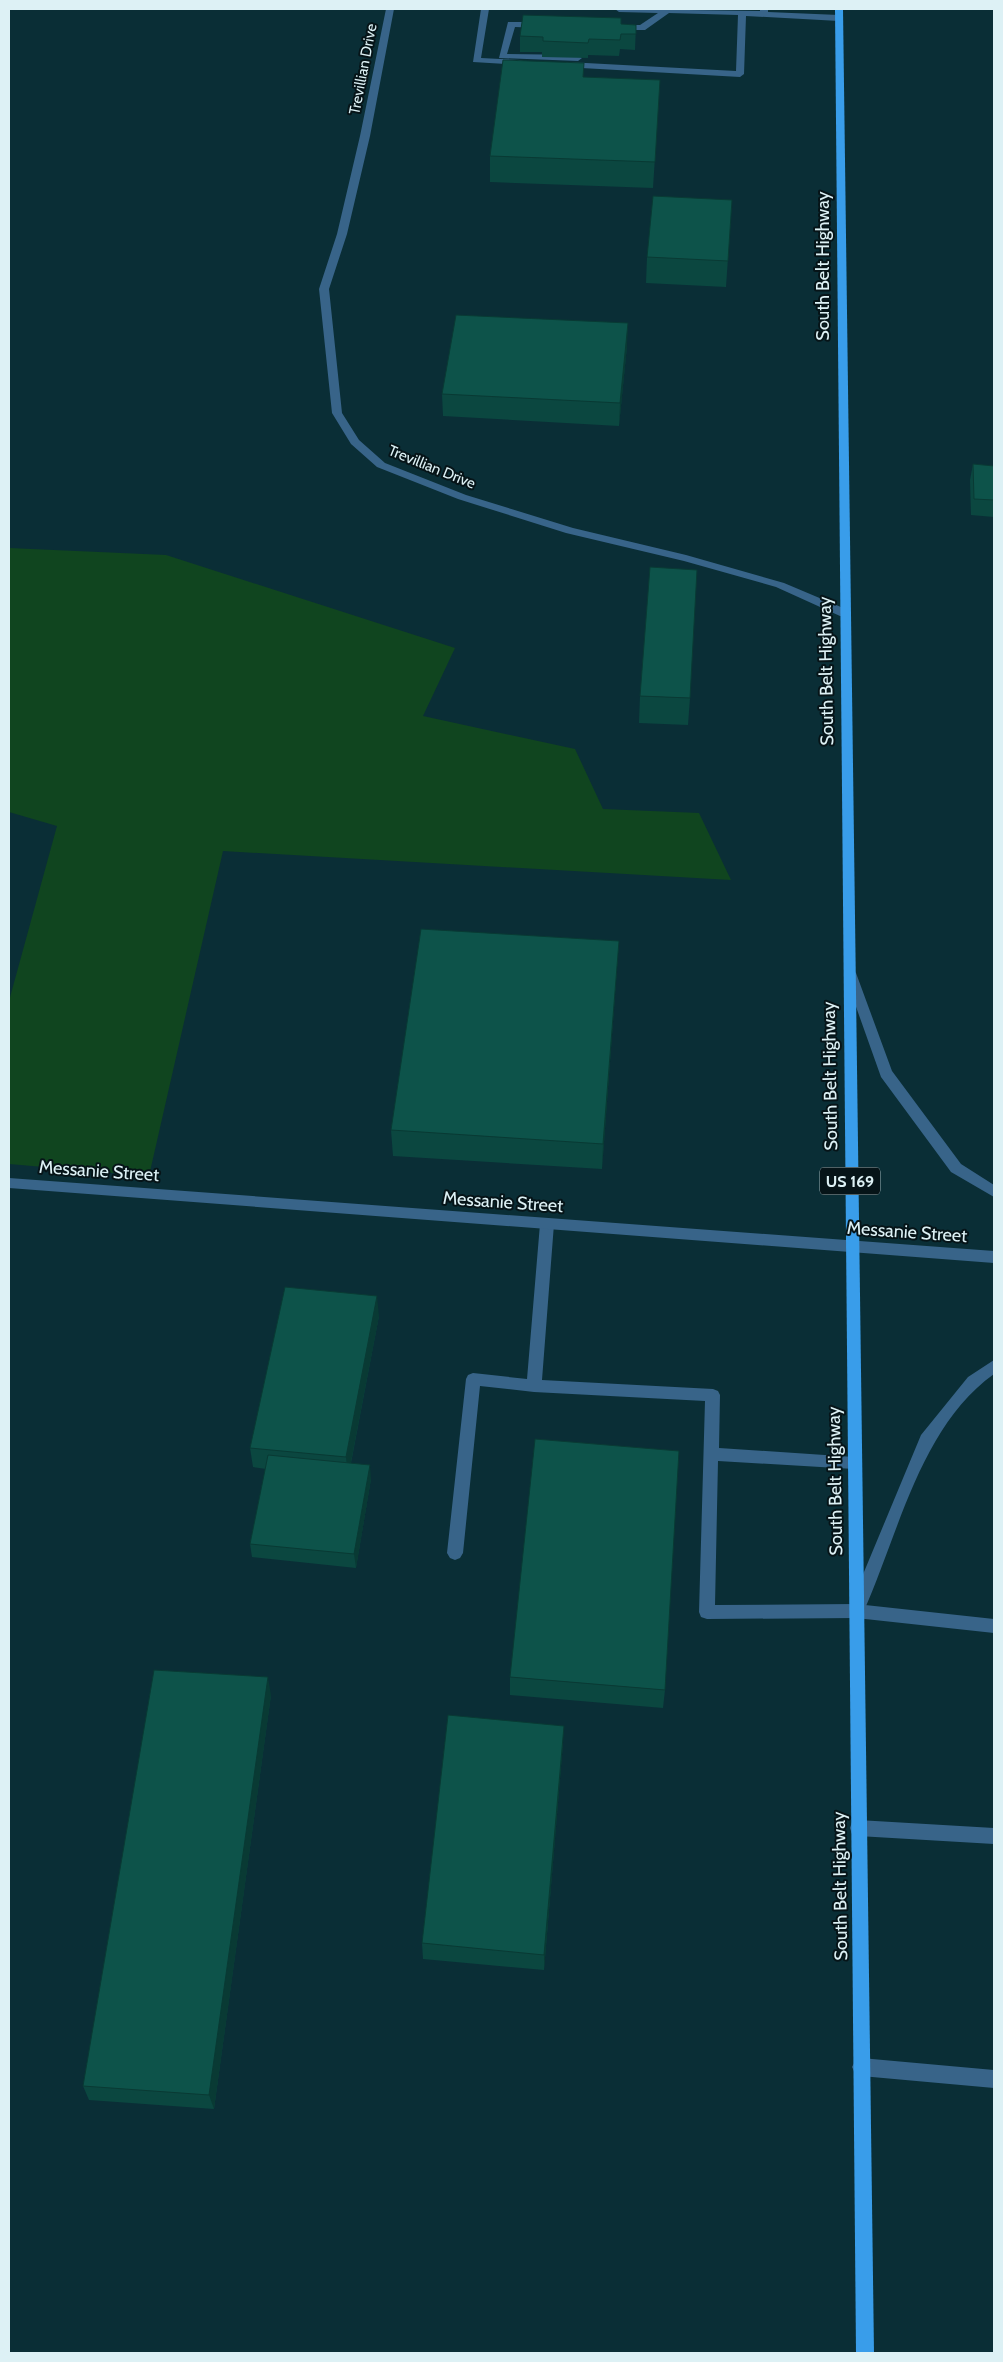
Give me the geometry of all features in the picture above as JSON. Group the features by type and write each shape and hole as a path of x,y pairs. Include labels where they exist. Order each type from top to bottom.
{"main road":[{"name":"South Belt Highway","path":"839,13 851,1247 865,2353"}],"street":[{"name":"Trevillian Drive","path":"390,9 366,136 342,234 324,289 337,413 355,442 381,466 462,497 570,531 686,558 780,585 844,613"},
{"path":"485,9 476,60 740,74 742,13"},
{"path":"619,9 742,13 764,11 839,13"},
{"path":"614,27 642,28 668,10"},
{"path":"548,25 511,24 502,56 622,60 655,69"},
{"path":"848,968 886,1073 956,1168 994,1192"},
{"name":"Messanie Street","path":"9,1183 994,1257"},
{"path":"534,1386 547,1224"},
{"path":"856,1611 926,1440 973,1381 994,1366"},
{"path":"455,1553 473,1379 534,1386 713,1395 707,1612 856,1611 994,1626"},
{"path":"711,1454 854,1463"},
{"path":"858,1828 994,1836"},
{"path":"862,2067 994,2079"}],"green space":[{"path":"9,548 166,555 455,648 423,716 575,749 603,809 699,813 731,880 223,851 149,1176 9,1164 9,1001 57,826 9,812"}],"building":[{"path":"523,15 621,18 621,24 636,25 636,34 621,34 620,40 589,39 588,43 543,41 543,37 520,36"},
{"path":"503,60 584,63 583,77 660,80 655,162 490,156"},
{"path":"653,196 732,200 728,261 647,257"},
{"path":"456,315 628,323 620,403 442,394"},
{"path":"973,464 994,466 994,500 974,499"},
{"path":"650,567 697,570 690,698 640,696"},
{"path":"421,929 619,941 603,1144 391,1130"},
{"path":"285,1287 377,1296 346,1457 250,1448"},
{"path":"535,1439 679,1451 665,1690 510,1677"},
{"path":"268,1455 370,1465 354,1554 250,1544"},
{"path":"154,1670 268,1677 209,2095 83,2086"},
{"path":"448,1715 564,1726 544,1955 422,1943"}]}
